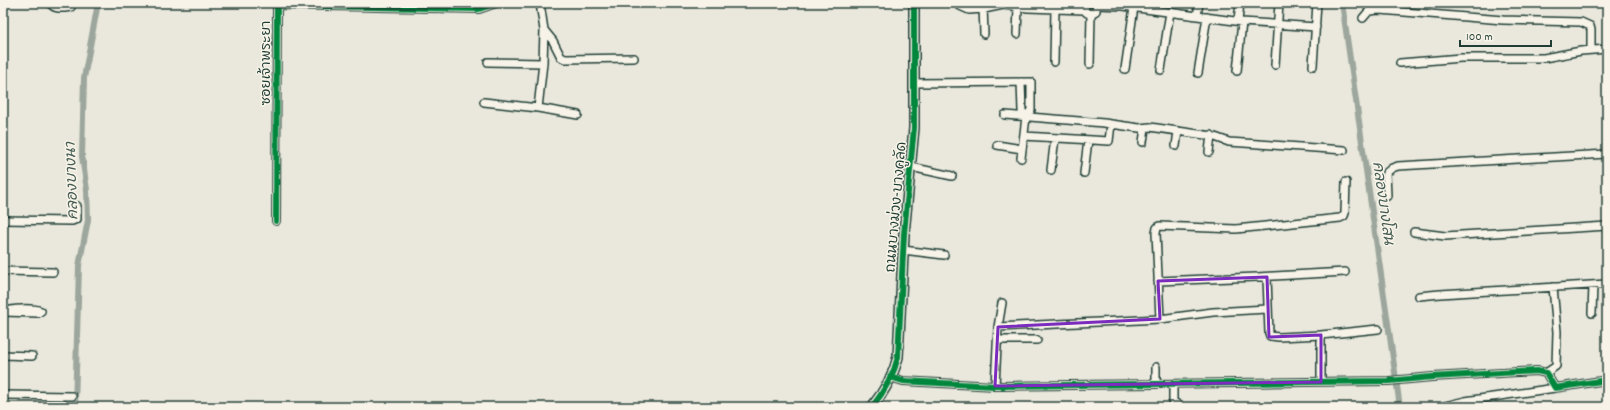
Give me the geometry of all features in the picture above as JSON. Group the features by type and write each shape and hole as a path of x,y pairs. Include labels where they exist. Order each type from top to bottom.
{"street":[{"path":"50,3 55,8 71,7"},
{"name":"ซอยเจ้าพระยา","path":"276,221 277,5 479,8 496,3"},
{"path":"538,108 543,63 544,30 540,3"},
{"name":"ถนนบางม่วง-บางคูลัด","path":"872,407 890,377 898,356 903,250 914,128 914,3"},
{"path":"957,3 969,10 1003,5 1055,9 1086,6 1087,13 1091,14"},
{"path":"967,3 985,7"},
{"path":"1198,16 1200,3"},
{"path":"1237,71 1240,3"},
{"path":"1275,65 1279,3"},
{"path":"1313,66 1317,3"},
{"path":"1091,14 1096,11 1095,4 1123,4 1134,7 1160,7 1170,12 1240,22 1316,27"},
{"path":"984,34 985,7"},
{"path":"1017,34 1018,7"},
{"path":"1125,69 1134,7"},
{"path":"1054,62 1055,9"},
{"path":"1363,18 1370,11 1380,10 1503,20 1581,22 1590,26 1591,50"},
{"path":"1161,70 1170,12"},
{"path":"1090,64 1091,14"},
{"path":"1198,73 1207,17"},
{"path":"544,30 553,41 561,57 565,59 634,58"},
{"path":"1400,63 1461,58 1544,58 1581,51 1607,49"},
{"path":"488,62 543,63"},
{"path":"1021,82 1022,112 1026,117"},
{"path":"914,83 1031,82 1031,110 1026,117 1021,158"},
{"path":"484,102 538,108 578,115"},
{"path":"1004,115 1178,131 1211,136 1229,142 1344,150"},
{"path":"1024,136 1109,141 1111,124"},
{"path":"1142,142 1145,128"},
{"path":"1176,146 1178,131"},
{"path":"1209,152 1211,136"},
{"path":"1052,170 1055,138"},
{"path":"1084,173 1088,140"},
{"path":"997,146 1022,149"},
{"path":"1386,196 1386,173 1392,168 1398,166 1607,154"},
{"path":"911,167 952,176"},
{"path":"1160,319 1156,233 1159,226 1236,229 1340,218 1346,213 1346,182"},
{"path":"3,220 72,221 77,219 78,206"},
{"path":"1414,232 1445,236 1607,226"},
{"path":"903,250 944,254"},
{"path":"3,271 53,272"},
{"path":"1158,281 1267,277 1345,272"},
{"path":"1267,277 1268,334 1270,336 1321,335 1378,329"},
{"path":"1419,296 1607,284"},
{"path":"1592,313 1593,285"},
{"path":"1546,373 1556,366 1557,332 1553,287"},
{"path":"995,386 998,328 1002,303"},
{"path":"998,328 1160,319 1206,313 1267,309"},
{"path":"1321,335 1321,382"},
{"path":"998,340 1037,340"},
{"path":"3,355 32,356"},
{"path":"1156,367 1156,384"},
{"path":"890,377 903,381 995,386 1389,382 1518,371 1537,371 1546,373 1555,388"},
{"path":"1441,407 1465,401 1607,380"},
{"path":"1173,384 1173,401 1177,404"},
{"path":"3,395 72,396"}],"highlighted area":[{"path":"1267,277 1269,337 1321,335 1321,382 995,386 998,327 1160,319 1158,281"}],"waterway":[{"name":"คลองบางนา","path":"75,407 79,266 88,220 87,190 82,156 84,78 98,3"},
{"name":"คลองบางโสน","path":"1342,3 1400,407"}],"cycle path":[{"path":"276,221 277,5 479,9 496,3"},
{"path":"872,407 888,383 898,357 904,234 914,128 914,3"},
{"path":"890,377 903,381 995,386 1389,381 1537,371 1546,373 1555,388 1607,380"}]}
